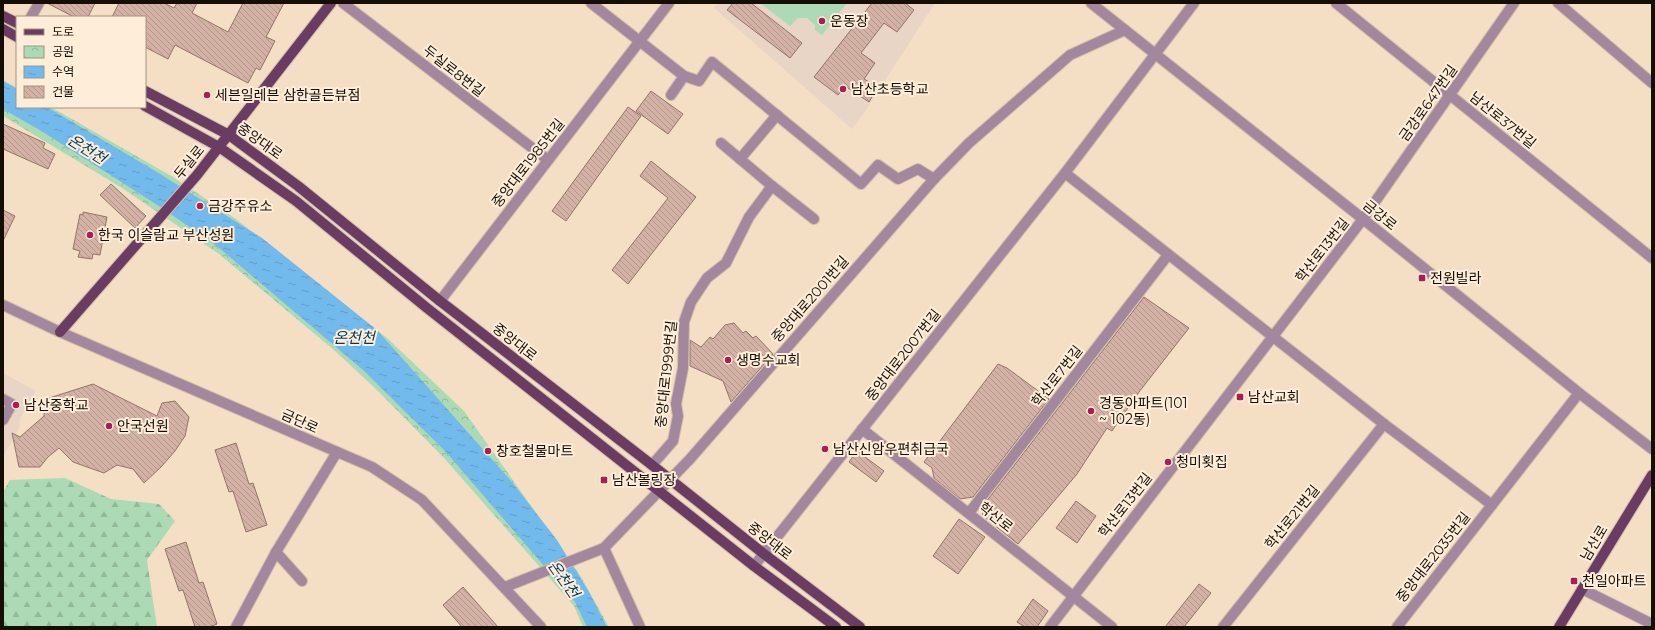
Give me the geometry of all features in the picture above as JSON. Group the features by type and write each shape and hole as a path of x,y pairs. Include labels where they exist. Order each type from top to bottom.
{"main road":[{"name":"두실로","path":"60,332 198,175 331,3"},
{"path":"3,16 16,22"},
{"path":"3,29 16,36"},
{"name":"중앙대로","path":"146,91 229,134 298,186 440,301 860,627"},
{"name":"중앙대로","path":"146,107 219,147 296,201 427,308 754,566 836,627"},
{"name":"남산로","path":"1559,627 1652,475"}],"street":[{"path":"32,16 39,3"},
{"name":"두실로8번길","path":"343,3 548,160"},
{"path":"591,3 684,76 699,81 712,62 861,184 878,165 898,179 918,169 934,179"},
{"name":"중앙대로1985번길","path":"440,301 669,3"},
{"name":"금강로","path":"1091,3 1579,393 1652,449"},
{"name":"중앙대로2007번길","path":"754,566 1065,173 1194,3"},
{"name":"남산로37번길","path":"1336,3 1652,258"},
{"name":"금강로647번길","path":"1363,219 1514,3"},
{"path":"1558,3 1652,82"},
{"name":"중앙대로2001번길","path":"658,490 690,459 934,179 969,143 1070,55 1125,30"},
{"path":"671,95 684,76"},
{"path":"740,159 777,115"},
{"path":"721,143 814,219"},
{"path":"1065,173 1384,424 1492,505"},
{"name":"중앙대로1999번길","path":"652,465 673,441 678,416 676,404 683,368 684,322 691,302 707,278 726,263 749,217 772,186"},
{"name":"학산로13번길","path":"1073,596 1363,219"},
{"name":"학산로7번길","path":"968,513 1168,255"},
{"name":"금단로","path":"3,305 60,332 372,467 422,500 541,627"},
{"name":"중앙대로2035번길","path":"1397,627 1579,393"},
{"path":"3,399 12,404 3,420"},
{"name":"학산로21번길","path":"1223,627 1384,424"},
{"name":"학산로","path":"862,429 1112,627"},
{"path":"236,627 276,552 337,452"},
{"path":"505,588 604,548 658,490"},
{"path":"604,548 640,627"},
{"path":"276,552 302,581"},
{"path":"1582,589 1652,624"},
{"path":"1050,627 1073,596"}],"shaded area":[{"name":"남산초등학교","path":"718,3 935,3 864,113 852,129 714,8"},
{"name":"남산중학교","path":"3,373 36,391 20,419 19,428 3,457"}],"green space":[{"name":"운동장","path":"760,3 847,3 822,35 815,30 815,25 807,18 798,18 790,26"},
{"name":"온천천","path":"3,80 16,87 16,108 53,108 173,177 236,219 387,338 464,411 580,575 609,627 583,627 574,606 444,458 377,390 334,350 219,254 122,188 3,116"},
{"path":"65,478 111,499 159,504 175,521 147,560 157,627 3,627 3,492 10,480"}],"water":[{"name":"온천천","path":"3,81 16,88 16,108 49,108 157,172 262,238 377,330 512,482 557,540 589,592 607,627 587,627 575,602 446,452 363,370 218,247 162,208 43,132 3,109"}],"building":[{"path":"47,3 95,3 88,16 72,16"},
{"path":"119,3 164,3 174,8 177,3 197,3 192,13 228,32 243,3 284,3 266,37 275,41 260,70 256,68 248,83 175,45 168,59 146,48 146,16 112,16"},
{"path":"733,3 751,3 802,43 790,58 727,10"},
{"path":"872,3 905,3 914,10 897,32 884,23 861,53 875,63 864,79 878,87 869,102 845,86 838,95 814,77"},
{"path":"651,91 683,114 668,134 636,111"},
{"path":"628,107 641,116 566,221 552,211"},
{"path":"3,124 45,143 43,148 55,154 48,169 3,149"},
{"path":"651,161 696,197 628,284 612,270 668,198 640,176"},
{"path":"111,184 146,216 135,228 100,195"},
{"path":"3,210 15,216 3,241"},
{"name":"한국 이슬람교 부산성원","path":"83,212 107,217 100,255 93,254 92,259 78,257 80,251 73,249 80,214 83,215"},
{"name":"경동아파트(101 ~ 102동)","path":"1144,297 1189,328 1139,392 1112,431 1107,428 1077,474 1018,544 983,516 982,507"},
{"name":"생명수교회","path":"734,323 743,333 746,331 753,338 756,336 773,354 731,402 723,381 690,366 690,340 701,347 710,337 713,339 725,325"},
{"path":"998,364 1007,368 1049,399 973,497 960,499 934,478 932,468 924,462"},
{"name":"안국선원","path":"93,384 157,416 162,403 175,401 189,417 185,436 175,451 144,483 133,469 117,465 104,473 73,462 59,448 48,457 40,467 19,467 12,433 20,437 44,416 46,399"},
{"path":"236,443 249,484 253,483 267,525 246,532 233,491 229,492 215,450"},
{"path":"857,451 884,471 876,482 849,462"},
{"path":"1076,501 1096,516 1077,543 1056,528"},
{"path":"959,519 985,537 958,574 933,556"},
{"path":"186,542 199,583 203,582 217,624 209,627 195,627 183,590 179,591 165,549"},
{"path":"1199,584 1211,593 1184,627 1165,627"},
{"path":"463,587 498,627 462,627 443,605"},
{"path":"1033,599 1048,611 1037,627 1025,627 1017,622"}],"place":[{"name":"운동장","path":"822,21"},
{"name":"남산초등학교","path":"843,89"},
{"name":"세븐일레븐 삼한골든뷰점","path":"207,95"},
{"name":"금강주유소","path":"200,206"},
{"name":"한국 이슬람교 부산성원","path":"90,235"},
{"name":"전원빌라","path":"1422,278"},
{"name":"생명수교회","path":"728,360"},
{"name":"남산교회","path":"1240,397"},
{"name":"남산중학교","path":"16,405"},
{"name":"경동아파트(101 ~ 102동)","path":"1091,411"},
{"name":"안국선원","path":"109,426"},
{"name":"남산신암우편취급국","path":"825,449"},
{"name":"창호철물마트","path":"488,451"},
{"name":"청미횟집","path":"1168,462"},
{"name":"남산볼링장","path":"604,480"},
{"name":"천일아파트","path":"1574,581"}]}
